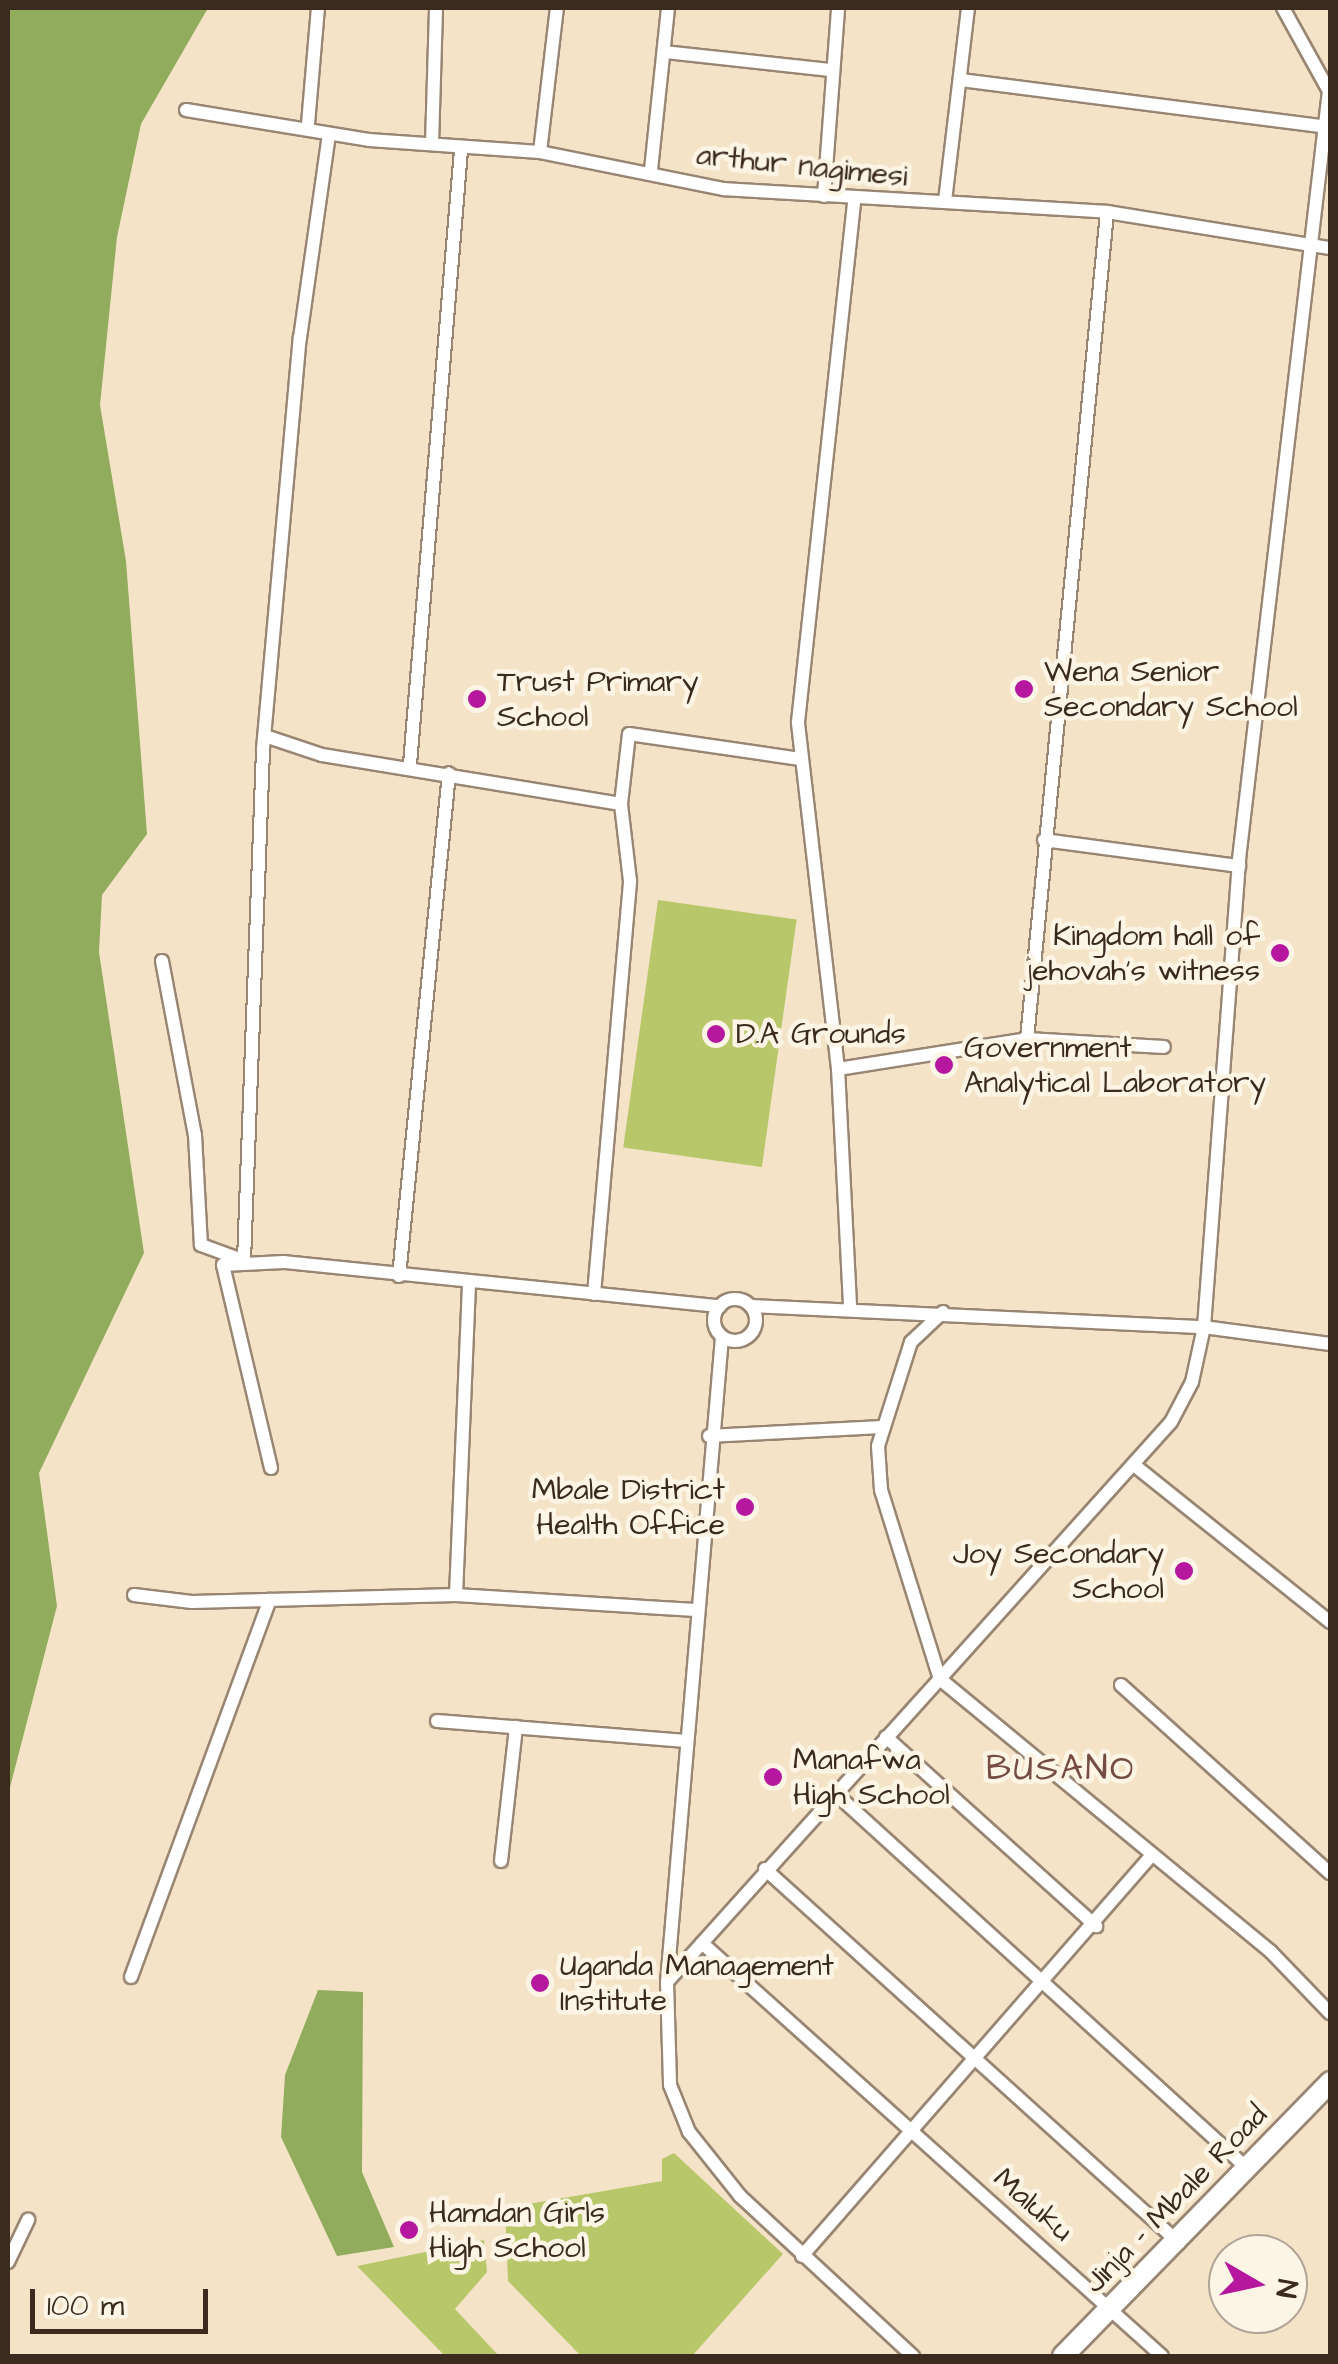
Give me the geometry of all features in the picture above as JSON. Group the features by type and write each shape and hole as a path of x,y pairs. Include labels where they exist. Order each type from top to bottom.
{"main road":[{"name":"Jinja - Mbale Road","path":"1063,2356 1179,2242 1330,2082"}],"street":[{"path":"308,124 318,8"},
{"path":"432,144 436,8"},
{"path":"540,152 557,8"},
{"path":"651,170 668,8"},
{"path":"824,196 838,8"},
{"path":"945,201 968,8"},
{"path":"667,1982 1134,1465 1182,1405 1204,1327 1239,866 1326,126 1327,76 1283,8"},
{"path":"665,52 832,70"},
{"path":"962,80 1326,126"},
{"path":"186,110 308,124 329,135 300,338 264,736 244,1261"},
{"name":"arthur nagimesi","path":"329,135 461,150 540,152 651,170 724,190 824,196 854,203 945,201 1107,212 1330,248"},
{"path":"410,764 461,150"},
{"path":"850,1305 838,1069 800,759 801,668 854,203"},
{"path":"1027,1039 1107,212"},
{"path":"594,1294 630,881 621,804 633,733 800,759"},
{"path":"264,736 322,755 410,764 621,804"},
{"path":"399,1276 449,773"},
{"path":"1044,840 1239,866"},
{"path":"162,961 196,1135 201,1245 244,1261 720,1306 850,1305 1204,1327 1330,1344"},
{"path":"838,1069 1027,1039 1164,1048"},
{"path":"244,1261 222,1271 271,1468"},
{"path":"456,1596 469,1284"},
{"path":"720,1306 722,1336 709,1436 667,1982 670,2085 682,2118 716,2170 802,2256 913,2356"},
{"path":"722,1336 748,1337 751,1306"},
{"path":"943,1312 912,1342 881,1427 882,1490 940,1679 1330,2013"},
{"path":"709,1436 881,1427"},
{"path":"1134,1465 1330,1622"},
{"path":"134,1594 270,1600 456,1596 696,1610"},
{"path":"131,1977 270,1600"},
{"path":"1121,1685 1330,1873"},
{"path":"436,1721 686,1741"},
{"path":"501,1861 516,1726"},
{"path":"886,1737 1096,1926"},
{"path":"835,1793 1248,2169"},
{"path":"802,2256 1044,1986 1151,1856"},
{"path":"766,1869 980,2058 1179,2242"},
{"name":"Maluku","path":"702,1943 912,2136 1162,2356"},
{"path":"8,2262 28,2220"}],"green space":[{"path":"8,8 208,8 141,124 117,237 100,405 126,561 147,834 102,895 99,952 144,1253 39,1473 57,1606 8,1795"},
{"name":"D.A Grounds","path":"658,900 797,919 762,1167 623,1148"},
{"path":"318,1990 363,1992 362,2172 394,2247 337,2256 281,2137 285,2075"},
{"path":"674,2153 783,2254 692,2356 581,2356 508,2281 505,2208 662,2181 662,2159"},
{"path":"484,2240 487,2272 455,2309 499,2356 445,2356 357,2266"}],"place":[{"name":"Wena Senior Secondary School","path":"1024,689"},
{"name":"Trust Primary School","path":"477,699"},
{"name":"Kingdom hall of jehovah's witness","path":"1280,953"},
{"name":"D.A Grounds","path":"716,1034"},
{"name":"Government Analytical Laboratory","path":"944,1065"},
{"name":"Mbale District Health Office","path":"745,1507"},
{"name":"Joy Secondary School","path":"1184,1571"},
{"name":"Manafwa High School","path":"773,1777"},
{"name":"Uganda Management Institute","path":"540,1983"},
{"name":"Hamdan Girls High School","path":"409,2230"}],"district":[{"name":"BUSANO","path":"1061,1769"}]}
